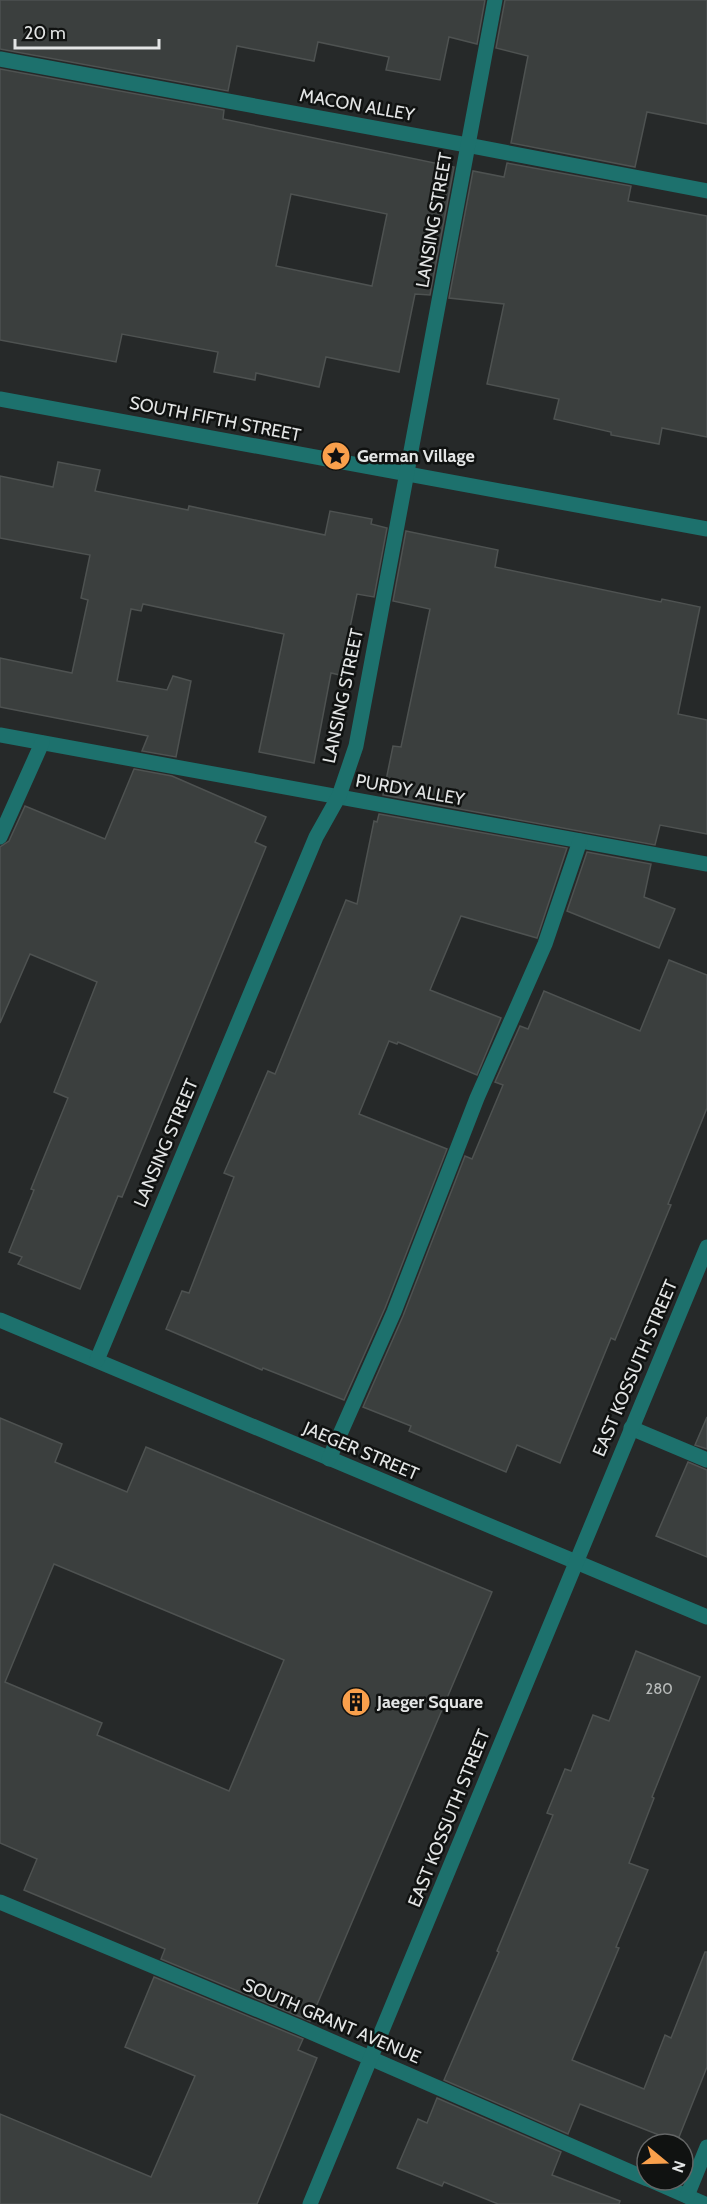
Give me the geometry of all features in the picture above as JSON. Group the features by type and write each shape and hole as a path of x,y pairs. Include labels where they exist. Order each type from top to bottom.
{"street":[{"name":"LANSING STREET","path":"97,1360 316,837 339,796 356,746 495,0"},
{"name":"MACON ALLEY","path":"0,59 467,144 707,191"},
{"name":"SOUTH FIFTH STREET","path":"0,399 707,529"},
{"name":"PURDY ALLEY","path":"0,735 707,864"},
{"path":"0,837 42,743"},
{"path":"329,1459 394,1312 477,1098 545,944 580,841"},
{"name":"EAST KOSSUTH STREET","path":"310,2204 707,1247"},
{"name":"JAEGER STREET","path":"0,1320 707,1617"},
{"path":"631,1428 707,1460"},
{"name":"SOUTH GRANT AVENUE","path":"0,1902 370,2058 635,2173"},
{"path":"687,2196 707,2147"},
{"name":"SOUTH GRANT AVENUE","path":"678,2192 705,2204"}],"building":[{"path":"0,0 485,0 477,44 449,37 440,80 386,70 389,57 318,42 314,61 237,46 228,91 0,49"},
{"path":"505,0 707,0 707,124 647,112 635,167 511,143 528,56 496,48"},
{"path":"0,69 224,110 223,119 454,167 430,295 415,294 399,372 326,357 319,387 256,373 255,380 214,372 218,352 122,334 116,362 0,340","holes":["291,194 387,214 372,286 276,266"]},
{"path":"507,163 631,186 628,201 707,216 707,437 662,428 659,444 611,435 611,432 554,419 559,399 487,384 504,304 449,298 473,171 504,177"},
{"path":"58,462 100,470 95,491 188,510 189,506 325,535 330,511 372,519 371,524 387,528 374,597 357,594 340,675 331,673 314,763 259,752 284,634 143,604 141,611 131,609 117,681 167,690 173,676 191,681 176,757 142,751 148,736 0,707 0,658 72,673 88,600 81,598 90,555 0,538 0,476 53,487"},
{"path":"406,531 498,550 495,567 661,602 662,599 700,607 678,714 707,720 707,834 660,825 655,845 383,795 393,746 401,747 430,609 393,601"},
{"path":"134,769 172,776 266,817 255,842 266,847 122,1197 118,1196 80,1289 18,1264 22,1257 9,1252 34,1190 31,1189 68,1098 54,1092 97,982 30,954 0,1023 0,847 9,841 25,806 105,839"},
{"path":"379,814 567,848 537,938 461,916 430,990 501,1018 477,1075 398,1042 397,1044 389,1041 359,1114 447,1149 385,1308 344,1400 263,1368 262,1370 166,1329 182,1291 189,1293 234,1177 224,1173 268,1071 275,1074 346,900 357,904 374,821 377,822"},
{"path":"587,852 651,864 644,897 675,909 659,948 567,911"},
{"path":"669,960 707,975 707,1108 668,1204 671,1205 615,1340 611,1338 560,1463 517,1445 506,1472 409,1431 411,1426 363,1407 403,1316 465,1156 472,1159 503,1085 495,1082 520,1026 528,1029 544,991 640,1031"},
{"path":"707,1417 707,1449 695,1445"},
{"name":"Jaeger Square","path":"0,1418 62,1444 55,1462 127,1492 146,1447 492,1592 310,2021 161,1959 165,1949 24,1890 37,1859 0,1843","holes":["54,1564 284,1660 229,1791 97,1735 102,1723 5,1682"]},
{"path":"688,1462 707,1470 707,1557 656,1536"},
{"path":"636,1651 700,1677 652,1797 654,1798 629,1863 648,1870 616,1947 619,1948 572,2060 644,2089 665,2035 671,2038 705,1952 707,1952 707,2067 681,2132 651,2132 580,2104 568,2134 444,2080 499,1952 497,1951 553,1815 547,1813 565,1769 571,1771 593,1715 609,1721"},
{"path":"154,1977 303,2039 298,2050 317,2058 257,2204 0,2204 0,2114 151,2177 195,2076 125,2047"},
{"path":"437,2098 561,2152 552,2175 620,2201 619,2204 498,2204 444,2182 442,2186 397,2168 418,2119 427,2123"}],"place":[{"name":"German Village","path":"336,456"},
{"name":"Jaeger Square","path":"356,1702"}]}
